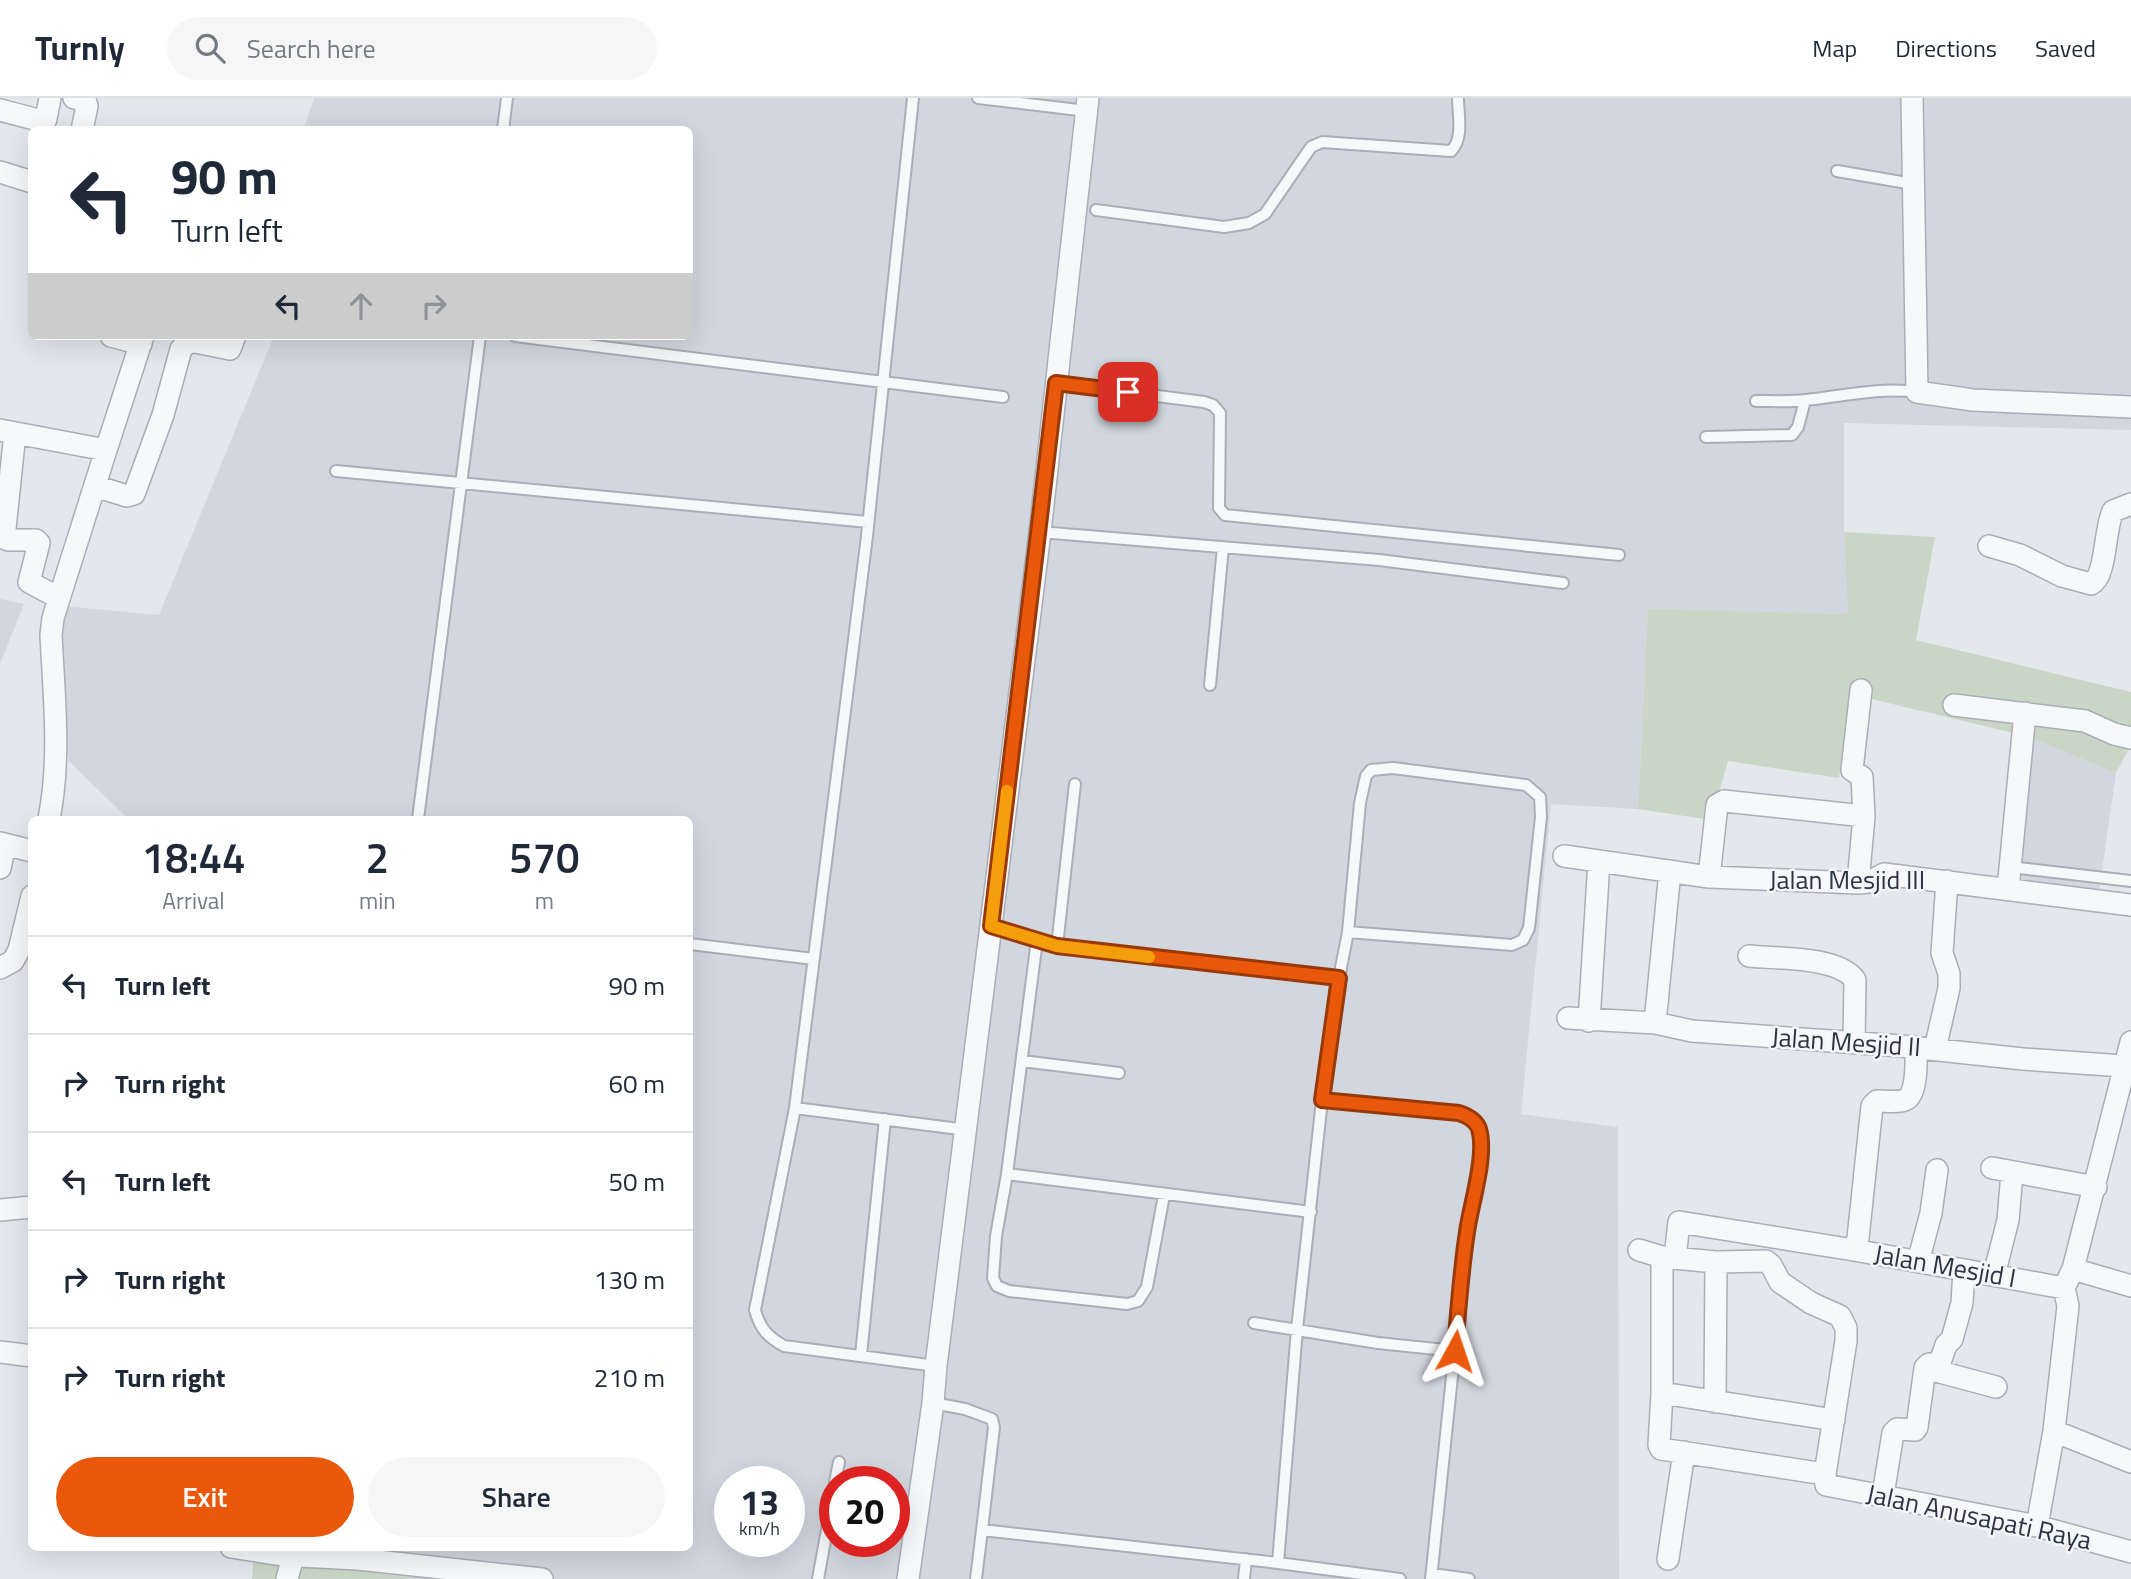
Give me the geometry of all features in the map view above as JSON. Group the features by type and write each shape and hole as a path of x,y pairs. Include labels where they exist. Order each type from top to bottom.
{"street":[{"path":"0,110 42,121 46,119 50,98"},
{"path":"74,98 85,100 87,106 83,126"},
{"path":"1912,98 1917,392 1973,400 2131,407"},
{"path":"908,1579 967,1130 1040,532 1088,105"},
{"path":"0,172 28,181"},
{"path":"49,816 57,751 51,635 53,618 142,340"},
{"path":"95,486 127,496 134,494 163,415 181,349 190,341 230,349 233,340"},
{"path":"60,598 29,582 39,543 36,540 4,538 8,431 106,450"},
{"path":"1989,546 2020,555 2062,576 2091,584 2100,573 2108,520 2113,511 2131,504"},
{"path":"1858,883 1864,816 1862,777 1852,771 1861,690"},
{"path":"1954,705 2085,721 2114,734 2131,738"},
{"path":"2008,889 2025,713"},
{"path":"1709,877 1720,802 1864,816"},
{"path":"0,868 2,844 28,850"},
{"name":"Jalan Mesjid III","path":"1564,856 1709,877 1858,883 1869,882 1884,874 2131,905"},
{"name":"Jalan Mesjid II","path":"1599,861 1579,1019 1655,1023 1692,1031 2123,1066"},
{"path":"1655,1023 1670,871"},
{"path":"1925,1048 1949,988 1949,974 1942,953 1947,881"},
{"path":"1,967 16,957 28,922"},
{"path":"1749,956 1822,963 1850,974 1855,980 1854,1043"},
{"path":"2037,1527 2054,1431 2069,1278 2096,1187 2123,1066 2131,1042"},
{"name":"Jalan Mesjid I","path":"1925,1048 1916,1068 1912,1094 1905,1100 1877,1101 1872,1106 1858,1238 1854,1250 1994,1275 2069,1278 2131,1286"},
{"path":"1918,1262 1931,1213 1937,1170"},
{"path":"1994,1275 2008,1220 2002,1170 2096,1187"},
{"path":"0,1210 28,1207"},
{"path":"1668,1559 1684,1452 1661,1449 1659,1445 1669,1258 1679,1223 1854,1250"},
{"path":"1639,1250 1669,1258 1716,1262 1766,1261 1780,1282 1811,1303 1840,1316 1846,1328 1846,1341 1826,1479"},
{"path":"1715,1402 1716,1262"},
{"path":"1883,1495 1893,1433 1897,1429 1915,1430 1918,1425 1925,1368 1929,1364 1939,1365 1945,1345 1952,1339 1962,1303 1964,1270"},
{"path":"0,1352 28,1356"},
{"path":"1925,1368 1996,1387"},
{"path":"1662,1393 1834,1420"},
{"path":"2054,1431 2131,1462"},
{"name":"Jalan Anusapati Raya","path":"1684,1452 1826,1479 1883,1495 2037,1527 2131,1552"},
{"path":"254,1551 295,1558 360,1553 542,1579"},
{"path":"287,1579 289,1566 295,1558"}],"lane":[{"path":"504,126 507,98"},
{"path":"914,98 868,522 795,1108 755,1310 764,1331 784,1346 936,1366"},
{"path":"978,98 1088,105"},
{"path":"1096,211 1224,227 1249,223 1265,214 1311,148 1322,142 1451,151 1459,138 1458,98"},
{"path":"1838,171 1913,184"},
{"path":"418,816 479,340"},
{"path":"547,340 1003,397"},
{"path":"1056,383 1213,405 1220,413 1219,508 1225,515 1619,555"},
{"path":"1756,401 1805,400 1866,390 1917,392"},
{"path":"1706,438 1792,435 1798,427 1805,400"},
{"path":"336,471 868,522"},
{"path":"1040,532 1379,560 1563,583"},
{"path":"1210,685 1223,547"},
{"path":"1278,1563 1297,1329 1322,1100 1348,932 1360,803 1366,776 1371,770 1393,768 1526,785 1540,797 1541,817 1529,928 1523,940 1513,945 1348,932"},
{"path":"1057,946 1075,783"},
{"path":"2010,867 2131,881"},
{"path":"991,926 1057,946 1339,978"},
{"path":"1037,940 1007,1174 996,1236 993,1278 997,1286 1009,1291 1126,1304 1139,1301 1147,1287 1164,1195"},
{"path":"693,944 814,959"},
{"path":"1022,1061 1119,1073"},
{"path":"1322,1100 1459,1113 1470,1117 1479,1126 1481,1142 1467,1233 1432,1577 1469,1579"},
{"path":"795,1108 967,1130"},
{"path":"861,1355 885,1119"},
{"path":"1007,1174 1311,1212"},
{"path":"1254,1323 1378,1343 1455,1351"},
{"path":"933,1403 965,1409 992,1419 994,1427 975,1579"},
{"path":"838,1466 839,1462"},
{"path":"982,1530 1400,1579"},
{"path":"818,1579 822,1557"},
{"path":"1244,1579 1246,1559"}],"shaded area":[{"path":"314,98 2131,98 2131,430 1844,423 1844,532 1848,614 1648,610 1638,809 1551,804 1521,1114 1618,1127 1619,1579 415,1579 254,1552 693,1551 693,816 125,816 69,761 51,655 62,606 159,615 272,340 693,340 693,126 305,126"},
{"path":"0,599 24,604 0,664"},
{"path":"2026,736 2116,773 2098,898 2018,884"}],"green space":[{"path":"1844,532 1935,537 1916,640 2131,692 2131,745 2116,773 2026,736 1851,694 1839,778 1728,761 1711,820 1638,809 1648,609 1848,614"},
{"path":"254,1552 415,1579 252,1579"}],"slow traffic":[{"path":"1007,791 991,926 1057,946 1149,957"}],"route":[{"path":"1128,392 1056,383 991,926 1057,946 1339,978 1322,1100 1459,1113 1470,1117 1479,1126 1479,1161 1467,1233 1455,1351"}]}
